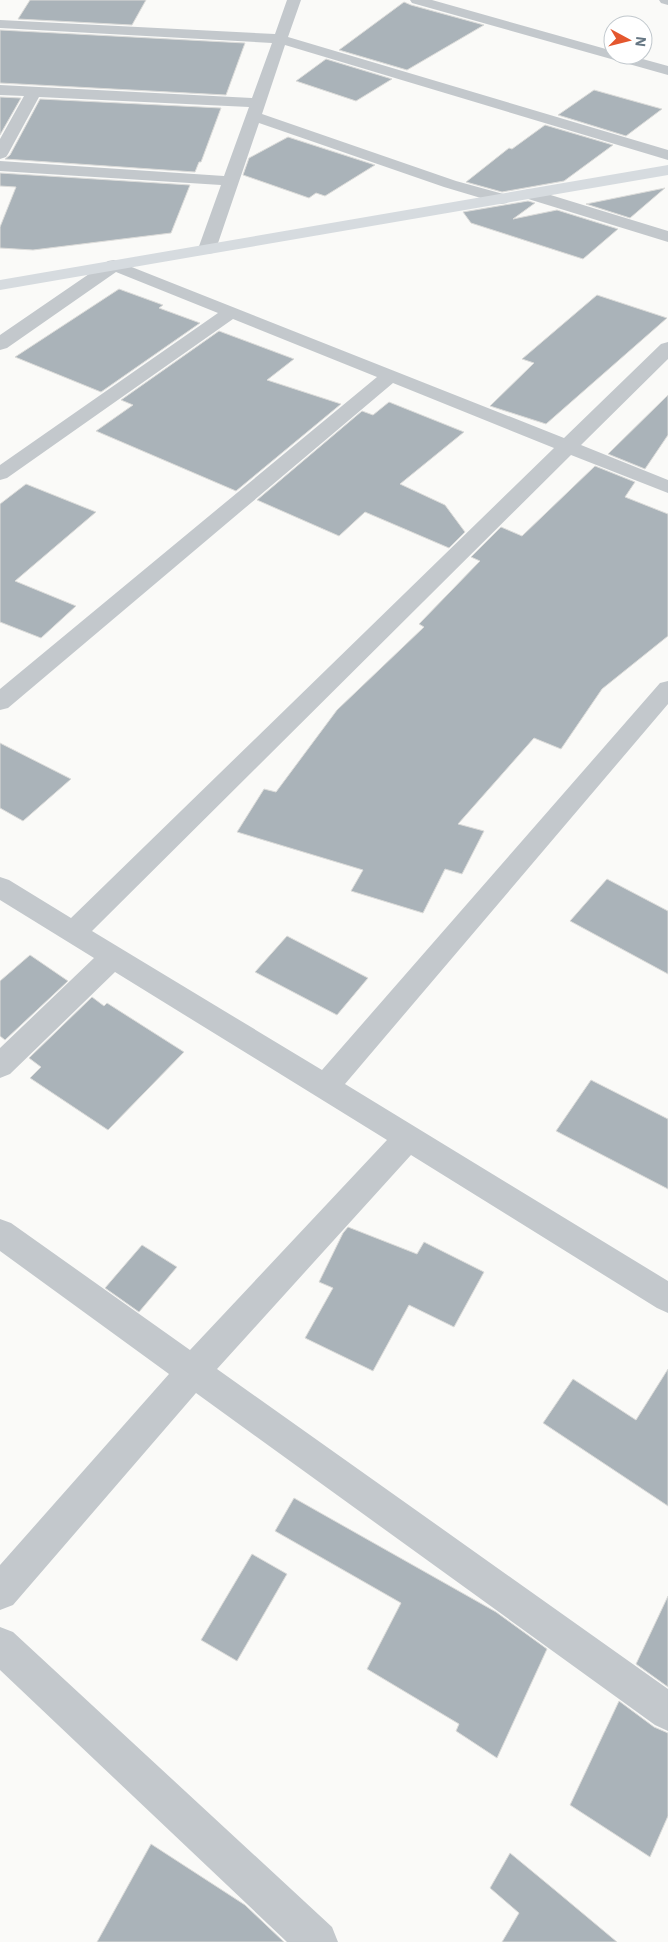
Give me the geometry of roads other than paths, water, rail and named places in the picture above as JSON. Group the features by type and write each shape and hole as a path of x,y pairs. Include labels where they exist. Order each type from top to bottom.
{"street":[{"path":"207,249 294,0"},
{"path":"417,0 668,71"},
{"path":"0,24 280,39 668,155"},
{"path":"0,90 34,91 255,110 450,184 501,199"},
{"path":"0,154 34,91"},
{"path":"0,166 230,181"},
{"path":"0,284 668,170"},
{"path":"531,194 668,237"},
{"path":"114,265 668,487"},
{"path":"0,344 114,265"},
{"path":"0,474 232,312"},
{"path":"74,932 668,348"},
{"path":"0,702 390,376"},
{"path":"325,1088 668,689"},
{"path":"0,887 325,1088 666,1294"},
{"path":"0,1066 113,957"},
{"path":"0,1592 194,1370 408,1138"},
{"path":"0,1233 194,1370 668,1712"},
{"path":"0,1645 317,1942"}]}
